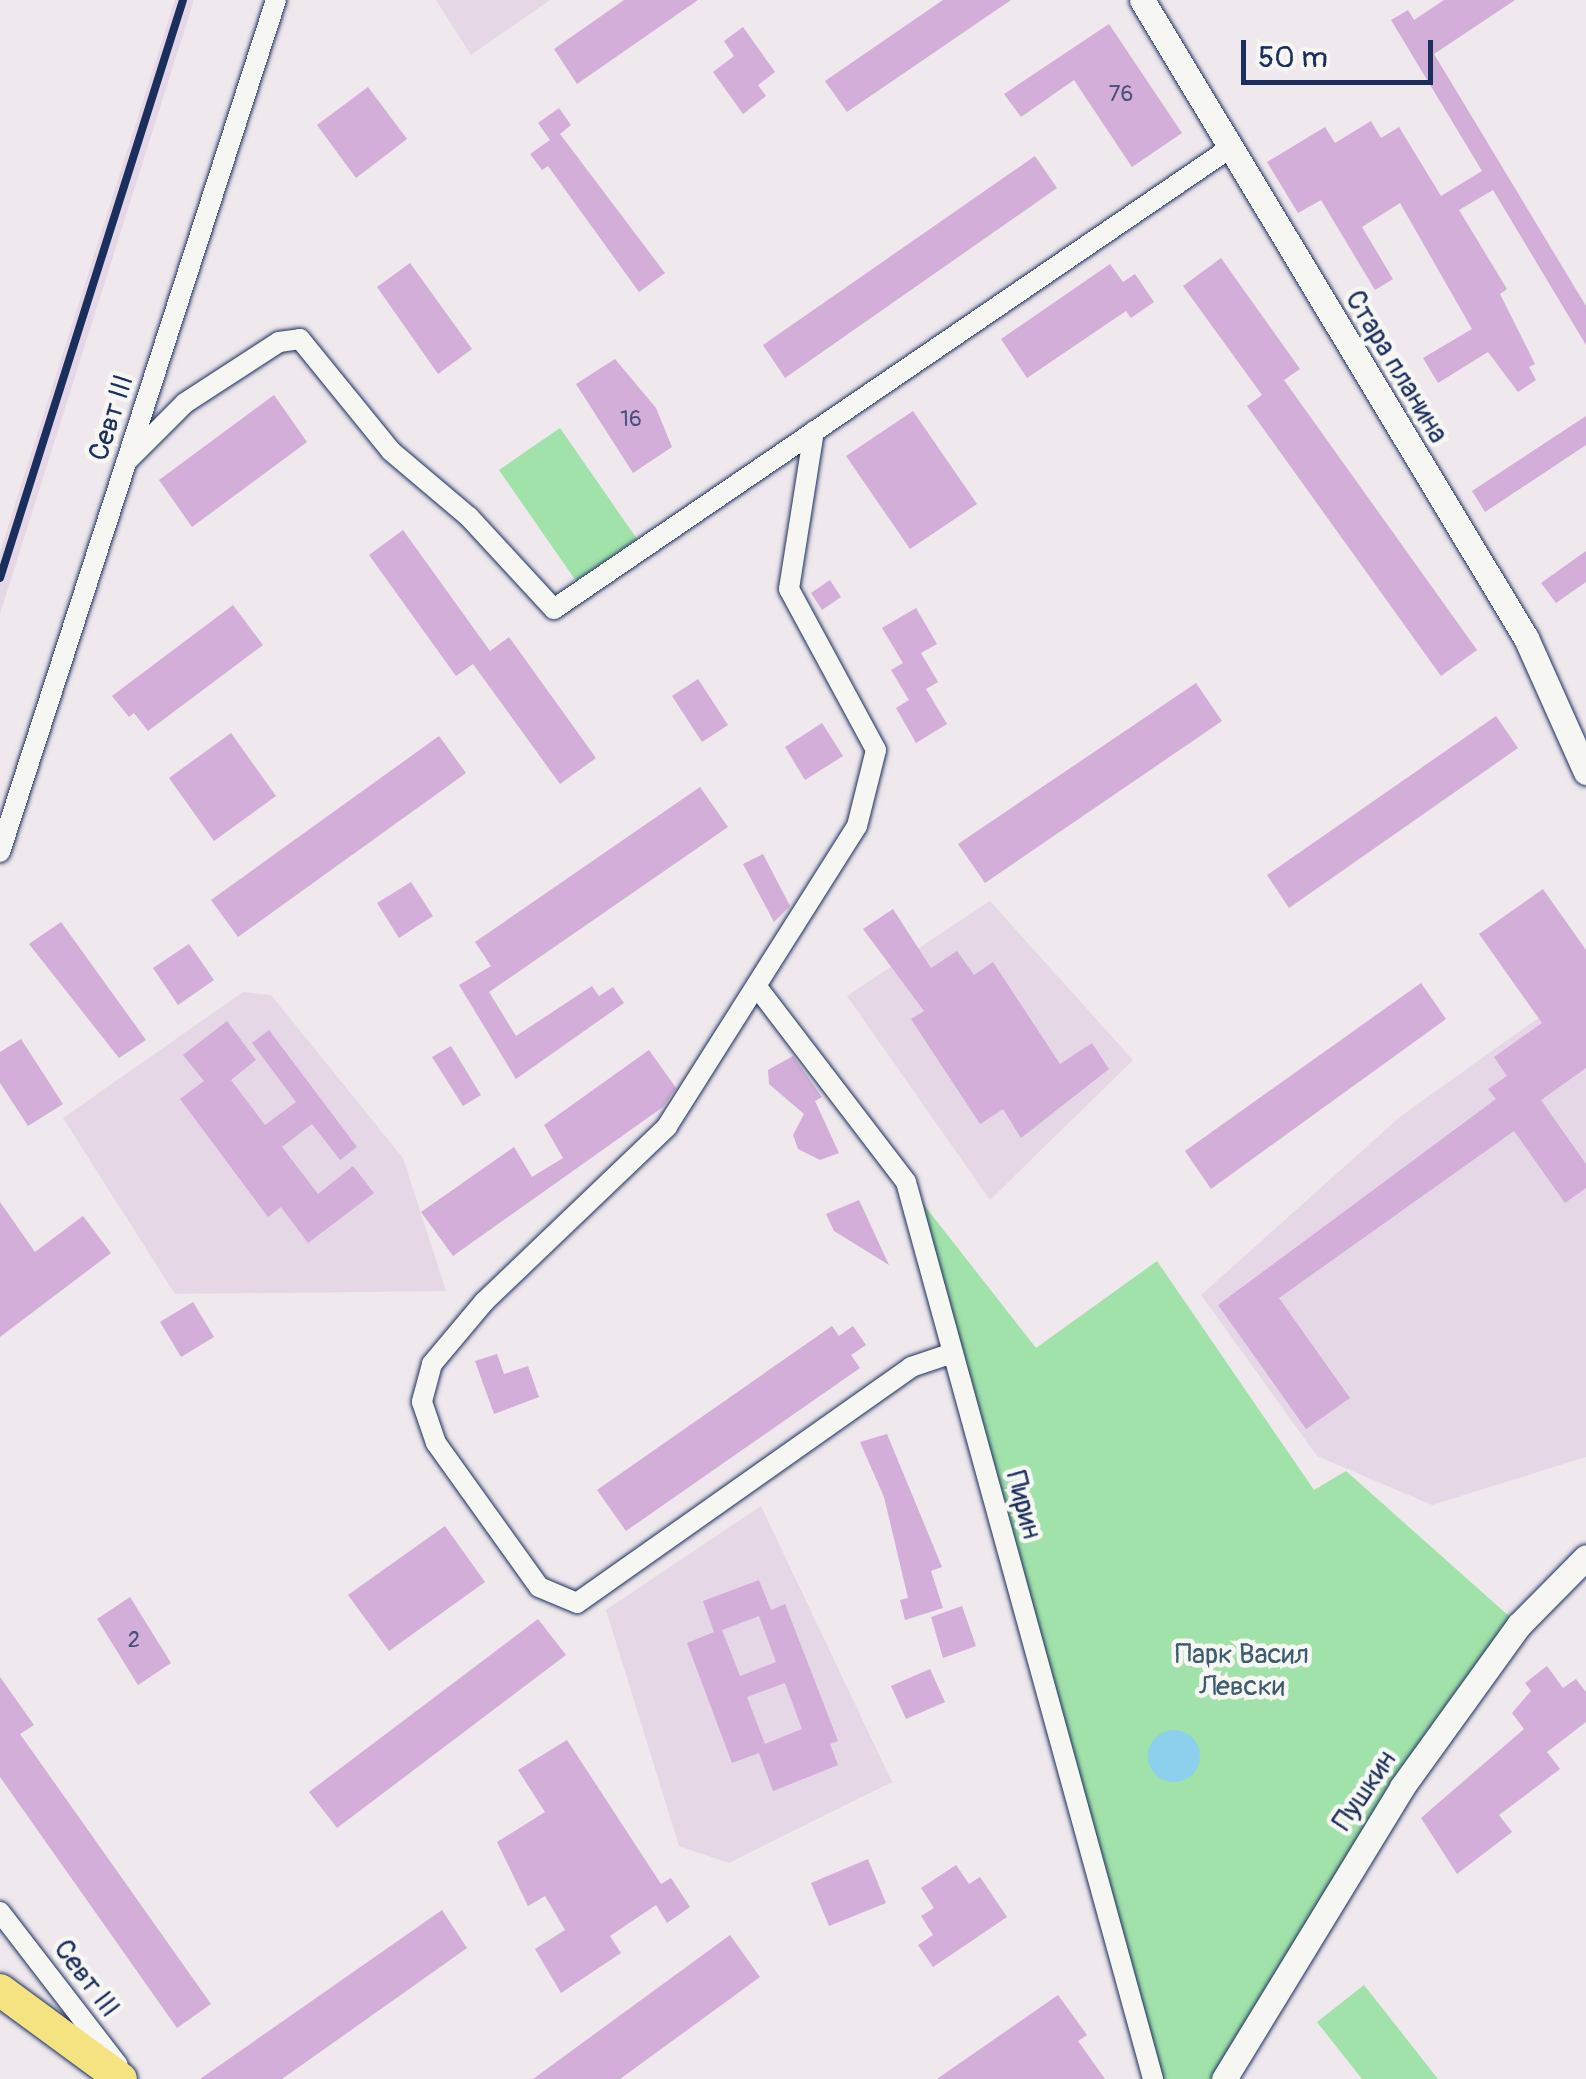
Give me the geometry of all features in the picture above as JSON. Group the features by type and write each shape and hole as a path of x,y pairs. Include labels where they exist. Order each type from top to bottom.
{"main road":[{"path":"0,1990 121,2079"}],"street":[{"name":"Севт III","path":"0,852 276,0"},
{"name":"Стара планина","path":"1142,0 1526,638 1586,772"},
{"path":"126,462 186,403 280,342 300,339 391,452 469,517 554,609 1230,148"},
{"path":"814,432 789,589 876,750 857,826 667,1127 571,1212 432,1364 422,1402 436,1443 539,1587 577,1603 911,1367 953,1353"},
{"name":"Пирин","path":"758,987 906,1182 1153,2079"},
{"name":"Пушкин","path":"1224,2079 1402,1787 1519,1625 1586,1556"},
{"name":"Севт III","path":"0,1912 129,2079"}],"shaded area":[{"path":"175,0 194,0 0,614 0,552"},
{"path":"436,0 550,0 471,55"},
{"path":"990,901 1133,1060 990,1200 847,996"},
{"path":"1586,984 1586,1457 1432,1505 1317,1456 1201,1295 1401,1116"},
{"path":"243,992 271,995 403,1158 446,1291 175,1294 63,1118"},
{"path":"761,1506 892,1782 729,1863 679,1846 606,1610"}],"green space":[{"path":"560,428 637,539 576,581 499,470"},
{"name":"Парк Васил Левски","path":"906,1182 1036,1348 1157,1261 1314,1490 1346,1471 1519,1625 1224,2079 1153,2079"},
{"path":"1364,1985 1438,2079 1362,2079 1317,2022"}],"water":[{"path":"1174,1730 1192,1738 1200,1756 1192,1774 1174,1782 1156,1774 1148,1756 1156,1738"}],"building":[{"path":"624,0 698,0 577,84 554,49"},
{"path":"943,0 1011,0 847,112 825,81"},
{"path":"1444,0 1515,0 1434,54 1586,306 1586,345 1493,190 1459,210 1507,289 1500,294 1535,364 1529,367 1536,380 1518,392 1488,352 1438,383 1423,358 1472,329 1400,203 1362,227 1393,279 1375,290 1321,200 1298,213 1267,162 1325,127 1335,143 1371,121 1381,138 1399,127 1441,196 1482,171 1391,20 1408,10 1414,20"},
{"path":"1109,24 1182,133 1132,167 1074,80 1021,117 1004,94"},
{"path":"743,27 775,72 758,85 766,96 743,114 713,72 734,56 724,41"},
{"path":"368,87 407,139 356,178 317,125"},
{"path":"559,108 571,125 560,134 665,273 639,292 548,166 542,170 530,154 550,140 538,123"},
{"path":"1035,156 1057,188 785,378 763,345"},
{"path":"1221,258 1300,369 1284,380 1477,650 1441,676 1247,406 1262,395 1183,286"},
{"path":"410,263 472,349 438,374 377,287"},
{"path":"1110,264 1123,282 1135,274 1154,302 1131,318 1126,311 1027,378 1001,339"},
{"path":"615,359 656,408 672,447 633,473 576,384"},
{"path":"274,395 307,442 192,527 159,480"},
{"path":"913,411 977,504 910,549 846,456"},
{"path":"1586,416 1586,445 1485,512 1472,491"},
{"path":"403,530 490,651 509,637 596,758 560,784 473,664 456,676 369,555"},
{"path":"1586,551 1586,582 1556,603 1541,583"},
{"path":"830,580 841,597 822,610 811,593"},
{"path":"233,605 263,645 148,731 134,713 129,717 112,696"},
{"path":"916,608 937,644 921,653 938,682 926,689 947,724 916,743 896,708 909,700 891,670 903,663 882,628"},
{"path":"698,679 728,725 702,742 672,696"},
{"path":"1196,683 1222,721 985,883 958,844"},
{"path":"1496,716 1518,748 1289,908 1267,875"},
{"path":"822,723 843,756 805,780 785,747"},
{"path":"231,733 276,796 214,841 169,778"},
{"path":"439,736 466,773 238,937 211,900"},
{"path":"700,787 728,827 489,992 516,1036 592,986 599,996 613,987 624,1003 516,1079 459,985 491,966 475,942"},
{"path":"763,854 790,906 774,922 743,864"},
{"path":"411,882 433,916 399,938 377,903"},
{"path":"1543,889 1586,950 1586,1068 1541,1100 1586,1164 1586,1188 1565,1203 1514,1131 1279,1298 1350,1398 1306,1429 1218,1305 1496,1099 1488,1089 1507,1076 1494,1057 1542,1023 1479,934"},
{"path":"893,909 931,968 957,951 974,975 993,962 1060,1064 1092,1043 1109,1069 1021,1138 1003,1109 980,1124 911,1019 924,1011 863,929"},
{"path":"61,922 146,1040 119,1058 29,944"},
{"path":"189,944 214,980 178,1005 153,968"},
{"path":"1421,983 1446,1019 1211,1189 1185,1151"},
{"path":"227,1021 256,1060 231,1080 265,1125 296,1102 252,1043 269,1030 357,1147 340,1160 312,1124 282,1147 318,1194 353,1166 374,1193 308,1243 281,1207 268,1217 180,1099 204,1081 183,1055"},
{"path":"21,1039 63,1104 28,1126 0,1083 0,1052"},
{"path":"451,1046 481,1095 463,1106 432,1057"},
{"path":"649,1050 676,1088 663,1107 453,1256 421,1212 514,1147 532,1177 563,1158 544,1125"},
{"path":"793,1056 822,1097 815,1101 839,1153 820,1160 798,1149 793,1135 804,1114 769,1084 768,1070"},
{"path":"859,1200 889,1265 834,1231 826,1214"},
{"path":"0,1202 35,1252 83,1216 111,1253 0,1337"},
{"path":"193,1302 214,1337 181,1357 160,1322"},
{"path":"832,1326 839,1336 853,1326 866,1345 851,1355 860,1368 626,1531 597,1490"},
{"path":"497,1354 504,1374 528,1366 539,1397 494,1414 475,1361"},
{"path":"887,1434 942,1567 931,1571 943,1608 905,1620 900,1600 908,1598 884,1497 860,1442"},
{"path":"445,1526 485,1582 389,1651 348,1595"},
{"path":"759,1580 771,1610 785,1604 838,1741 830,1744 838,1765 773,1791 759,1753 732,1763 687,1643 714,1632 703,1601","holes":["759,1616 776,1662 740,1676 722,1630","785,1683 802,1729 765,1744 747,1697"]},
{"path":"130,1597 171,1663 138,1685 97,1619"},
{"path":"962,1606 976,1646 943,1658 931,1617"},
{"path":"538,1619 566,1655 337,1828 309,1792"},
{"path":"1547,1666 1563,1688 1576,1679 1586,1692 1586,1722 1547,1752 1560,1769 1499,1815 1512,1832 1457,1874 1421,1818 1524,1729 1512,1713 1531,1691 1525,1683"},
{"path":"930,1669 945,1702 906,1719 891,1686"},
{"path":"0,1677 34,1725 20,1734 211,2004 177,2028 0,1777"},
{"path":"567,1740 661,1884 671,1878 690,1907 667,1923 656,1905 610,1936 621,1953 561,1993 535,1949 565,1930 545,1896 528,1906 497,1842 545,1812 518,1770"},
{"path":"868,1859 886,1903 829,1926 811,1883"},
{"path":"956,1865 969,1884 980,1877 1007,1917 933,1967 918,1945 933,1935 921,1916 934,1908 921,1888"},
{"path":"442,1910 467,1948 282,2079 200,2079"},
{"path":"730,1935 760,1977 620,2079 533,2079"},
{"path":"1058,1995 1087,2035 1078,2041 1105,2079 937,2079"}],"railway":[{"path":"0,578 183,0"}]}
